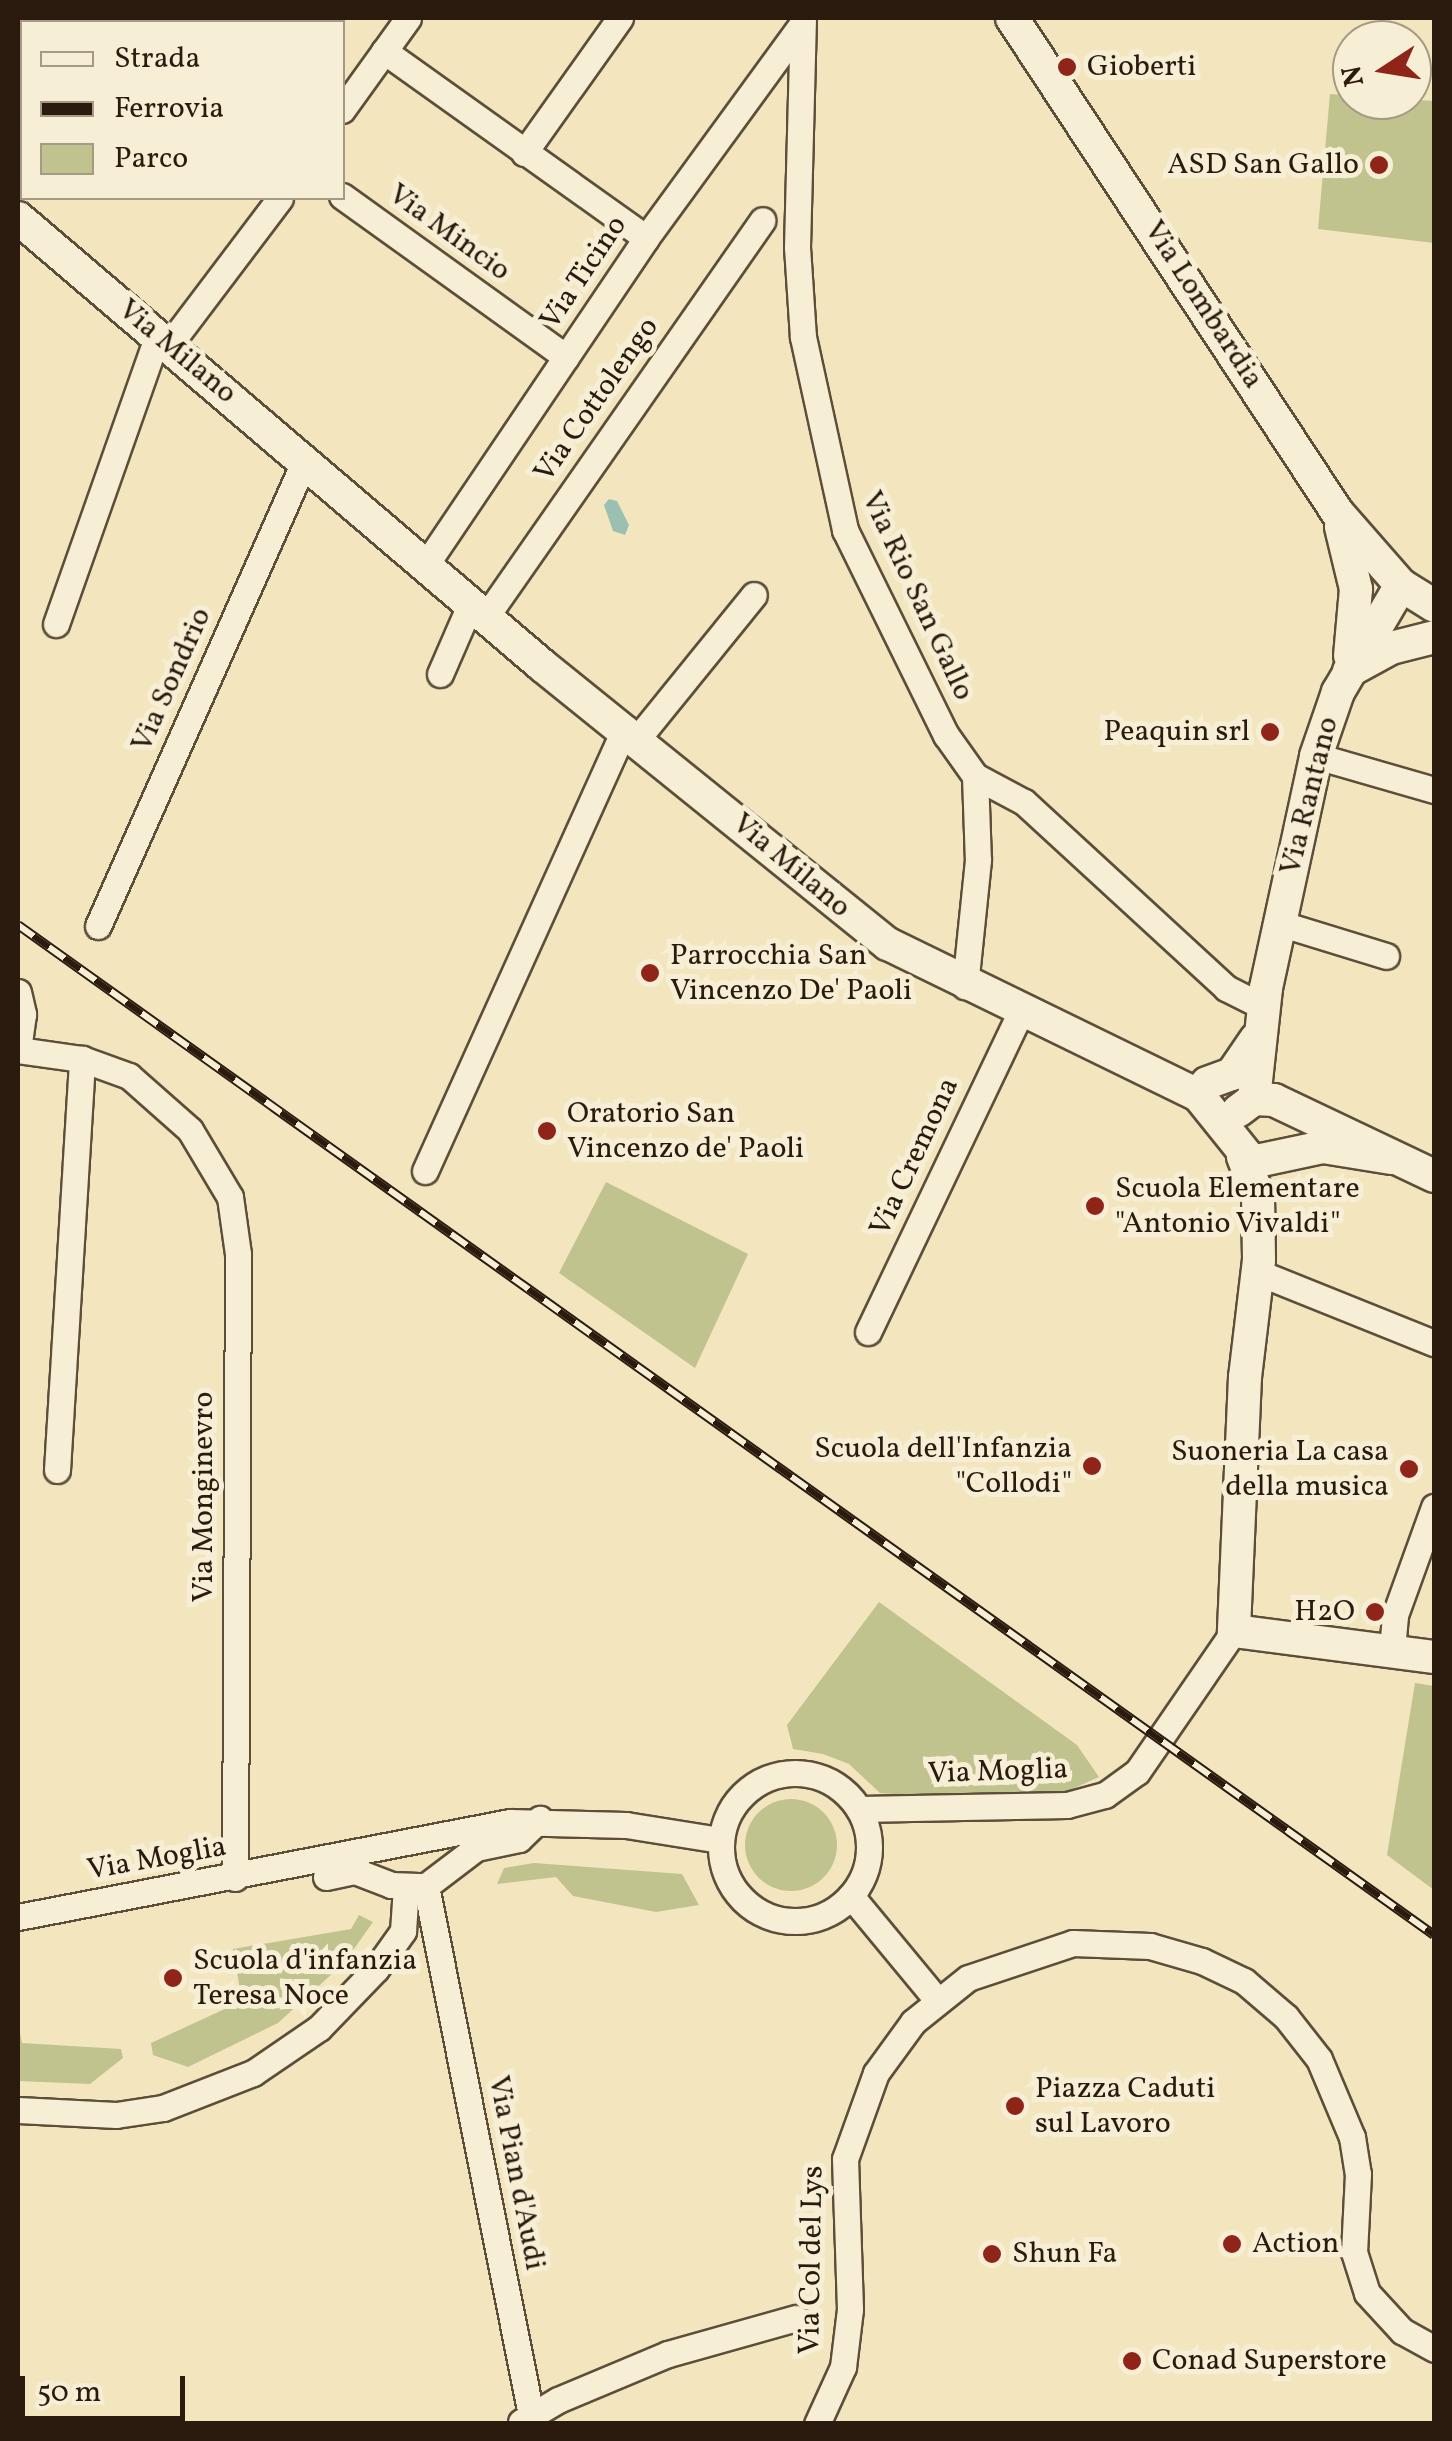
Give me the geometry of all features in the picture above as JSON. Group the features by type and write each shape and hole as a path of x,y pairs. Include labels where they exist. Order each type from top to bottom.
{"street":[{"path":"345,106 408,18"},
{"path":"524,153 620,18"},
{"name":"Via Lombardia","path":"1012,18 1338,512 1401,585 1434,606"},
{"name":"Via Ticino","path":"426,563 646,238 802,21"},
{"name":"Via Rio San Gallo","path":"802,21 797,247 804,337 829,478 845,530 946,736 975,776 1024,802 1226,988 1264,1014"},
{"path":"384,52 646,238"},
{"name":"Via Mincio","path":"345,198 566,357"},
{"path":"56,624 163,340 278,200"},
{"name":"Via Milano","path":"18,218 426,563 478,612 632,733 856,922 965,986 1134,1060 1205,1100 1237,1146 1262,1164 1323,1147 1432,1165"},
{"name":"Via Cottolengo","path":"478,612 763,220"},
{"name":"Via Sondrio","path":"98,926 305,460"},
{"name":"Via Rantano","path":"1338,512 1356,590 1349,671"},
{"name":"Via Rantano","path":"1268,1104 1264,1014 1279,923 1316,756 1349,671 1401,585"},
{"path":"425,1171 632,733 754,595"},
{"path":"440,674 478,612"},
{"path":"1349,671 1391,648 1434,637"},
{"path":"1316,756 1434,790"},
{"path":"965,986 978,860 975,776"},
{"path":"1279,923 1386,956"},
{"path":"18,992 23,1014 18,1050"},
{"name":"Via Cremona","path":"868,1332 1021,1010"},
{"path":"1207,1083 1232,1074 1264,1014"},
{"name":"Via Monginevro","path":"18,1050 82,1059 129,1076 190,1130 230,1197 238,1254 235,1878"},
{"path":"58,1470 82,1059"},
{"name":"Via Milano","path":"1134,1060 1355,1134 1391,1158"},
{"path":"1258,1266 1274,1229 1284,1157 1296,1136 1268,1104 1234,1117 1237,1146 1258,1196 1258,1266 1245,1377 1234,1631 1434,1657"},
{"path":"1258,1266 1434,1344"},
{"path":"1392,1650 1395,1615 1434,1507"},
{"name":"Via Moglia","path":"860,1809 1067,1805 1105,1795 1137,1772 1234,1631"},
{"path":"778,1774 824,1778 860,1809 869,1853 851,1896 812,1920 766,1916 731,1886 720,1840 739,1798 778,1774"},
{"path":"18,2110 116,2114 217,2092 319,2028 392,1950 416,1886 476,1848 519,1839 540,1819"},
{"name":"Via Moglia","path":"18,1916 540,1819 720,1840"},
{"name":"Via Moglia","path":"272,1871 313,1880 355,1871 416,1886"},
{"name":"Via Pian d'Audi","path":"416,1886 437,1944 526,2419"},
{"path":"851,1896 937,2000"},
{"name":"Via Moglia","path":"18,1926 53,1910"},
{"name":"Via Col del Lys","path":"817,2424 837,2390 848,2335 843,2180 853,2128 890,2051 937,2000 1005,1961 1085,1942 1164,1949 1244,1981 1305,2038 1343,2109 1358,2174 1354,2252 1367,2293 1402,2331 1434,2349"},
{"path":"392,1950 437,1944"},
{"path":"526,2419 668,2354 796,2318"}],"green space":[{"name":"ASD San Gallo","path":"1330,94 1332,120 1432,120 1434,101 1434,243 1318,229"},
{"path":"606,1182 748,1254 695,1368 559,1273"},
{"path":"879,1602 1077,1745 1099,1777 1061,1794 880,1793 849,1764 793,1749 787,1725"},
{"path":"1415,1683 1434,1686 1434,1890 1387,1855"},
{"path":"791,1799 809,1803 823,1813 833,1827 837,1845 833,1863 823,1877 809,1887 791,1891 773,1887 759,1877 749,1863 745,1845 749,1827 759,1813 773,1803"},
{"path":"534,1863 682,1874 699,1905 656,1912 573,1896 556,1877 497,1884 504,1868"},
{"path":"359,1915 373,1922 344,1963 278,2023 188,2067 153,2055 151,2043 242,2001 233,1949 351,1929"},
{"path":"18,2024 22,2043 121,2049 123,2058 90,2084 18,2081"}],"shaded area":[{"path":"609,499 617,501 629,525 625,535 613,531 604,505"}],"railway":[{"path":"18,925 1434,1935"}],"place":[{"name":"Gioberti","path":"1067,67"},
{"name":"ASD San Gallo","path":"1379,165"},
{"name":"Peaquin srl","path":"1270,732"},
{"name":"Parrocchia San Vincenzo De' Paoli","path":"650,973"},
{"name":"Oratorio San Vincenzo de' Paoli","path":"547,1131"},
{"name":"Scuola Elementare \"Antonio Vivaldi\"","path":"1095,1206"},
{"name":"Scuola dell'Infanzia \"Collodi\"","path":"1092,1466"},
{"name":"Suoneria La casa della musica","path":"1409,1469"},
{"name":"H2O","path":"1375,1612"},
{"name":"Scuola d'infanzia Teresa Noce","path":"173,1978"},
{"name":"Piazza Caduti sul Lavoro","path":"1015,2106"},
{"name":"Action","path":"1232,2244"},
{"name":"Shun Fa","path":"992,2254"},
{"name":"Conad Superstore","path":"1132,2361"}]}
